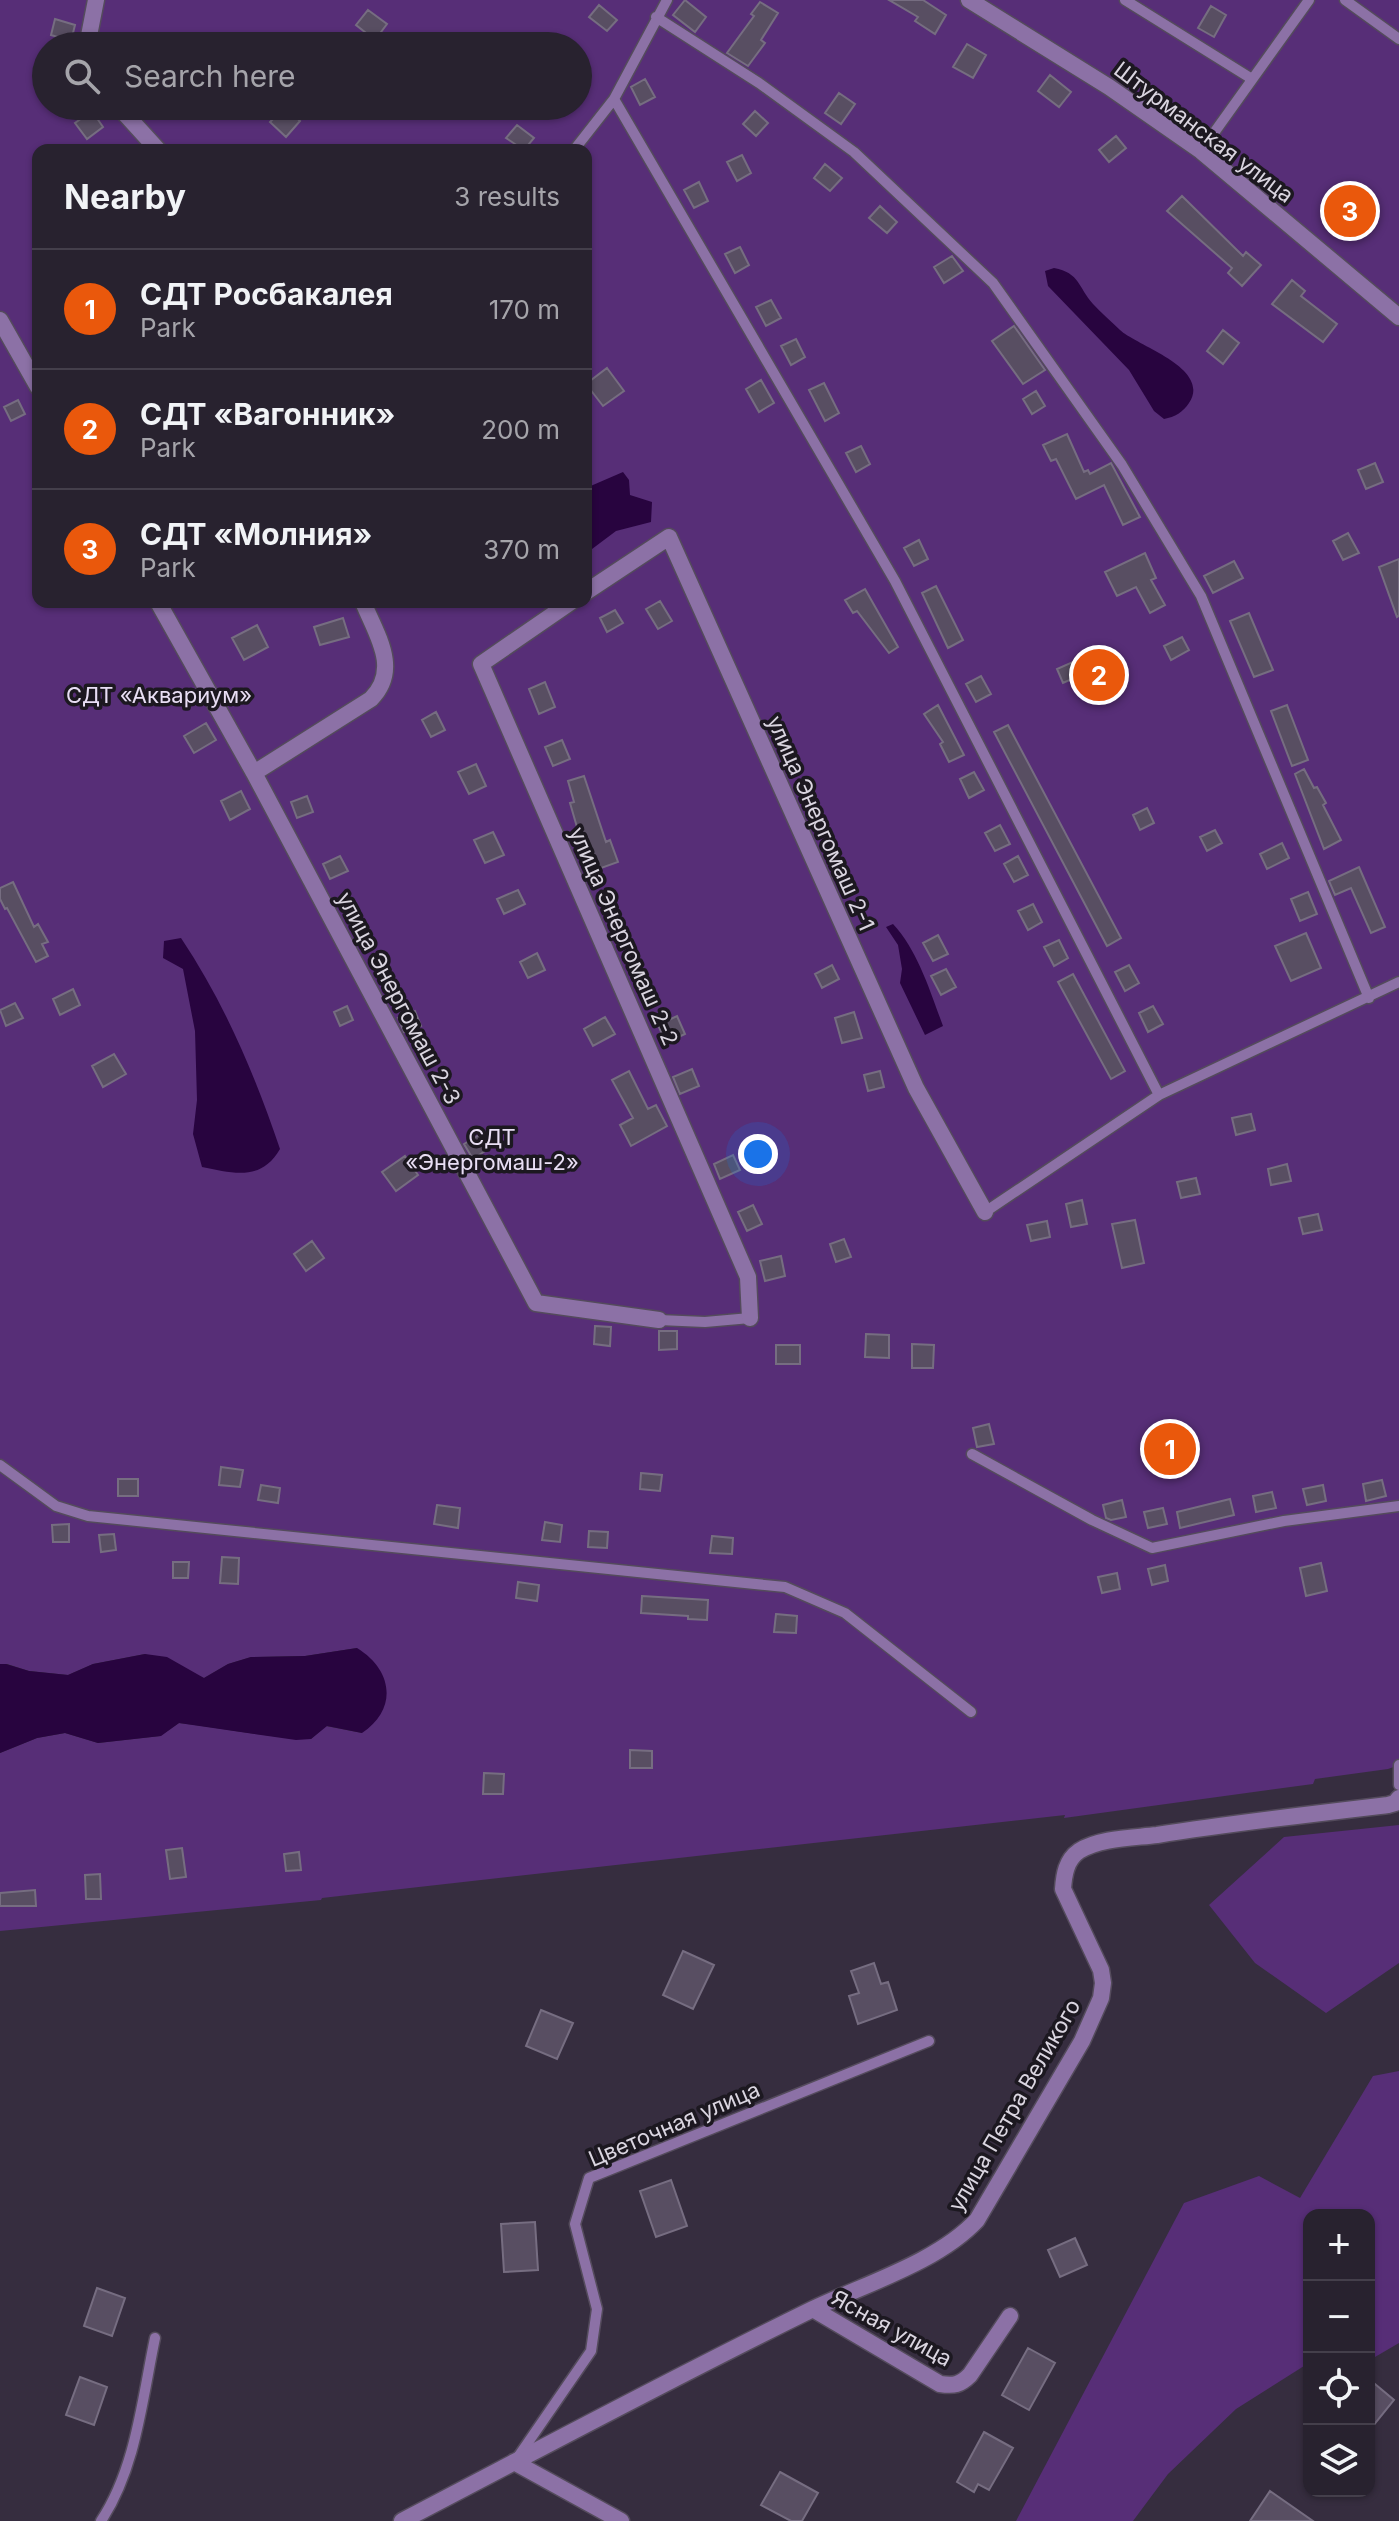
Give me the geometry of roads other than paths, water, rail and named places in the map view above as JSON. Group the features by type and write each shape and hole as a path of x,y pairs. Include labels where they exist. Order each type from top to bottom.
{"street":[{"path":"90,32 96,0"},
{"name":"Штурманская улица","path":"969,0 1109,87 1201,151 1399,317"},
{"path":"131,120 153,144"},
{"path":"0,320 32,376"},
{"name":"улица Энергомаш 2-1","path":"592,588 669,537 916,1088 985,1212"},
{"path":"161,608 254,773 371,699 383,687 385,657 365,608"},
{"name":"улица Энергомаш 2-2","path":"558,608 481,664 748,1277 750,1318"},
{"name":"улица Энергомаш 2-3","path":"254,773 536,1303 659,1320"},
{"name":"улица Петра Великого","path":"402,2521 813,2309 923,2258 962,2236 977,2220 1046,2103 1082,2041 1101,1998 1101,1970 1063,1889 1069,1861 1078,1852 1097,1844 1203,1827 1388,1805 1399,1798"},
{"name":"Ясная улица","path":"813,2309 940,2384 952,2386 962,2383 970,2375 1010,2316"},
{"path":"514,2462 621,2521"}],"lane":[{"path":"579,144 614,99 667,0"},
{"path":"1125,0 1252,79"},
{"path":"1201,151 1309,0"},
{"path":"1345,0 1399,39"},
{"path":"656,17 759,83 854,152 993,283 1122,465 1201,596 1369,998"},
{"path":"614,99 895,581 1159,1095"},
{"path":"985,1212 1159,1095 1399,982"},
{"path":"659,1320 705,1322 750,1318"},
{"path":"972,1454 1092,1520 1152,1548 1284,1521 1399,1506"},
{"path":"0,1465 56,1506 88,1516 785,1587 845,1613 971,1712"},
{"path":"1399,1765 1399,1785"},
{"name":"Цветочная улица","path":"514,2462 591,2351 597,2309 575,2224 589,2178 929,2041"},
{"path":"101,2521 113,2503 128,2465 155,2338"}],"place":[{"name":"СДТ «Молния»","path":"1350,211"},
{"name":"СДТ «Вагонник»","path":"1099,675"},
{"name":"СДТ Росбакалея","path":"1170,1449"}],"park label":[{"name":"СДТ «Аквариум»","path":"159,695"},
{"name":"СДТ «Энергомаш-2»","path":"492,1150"}]}
